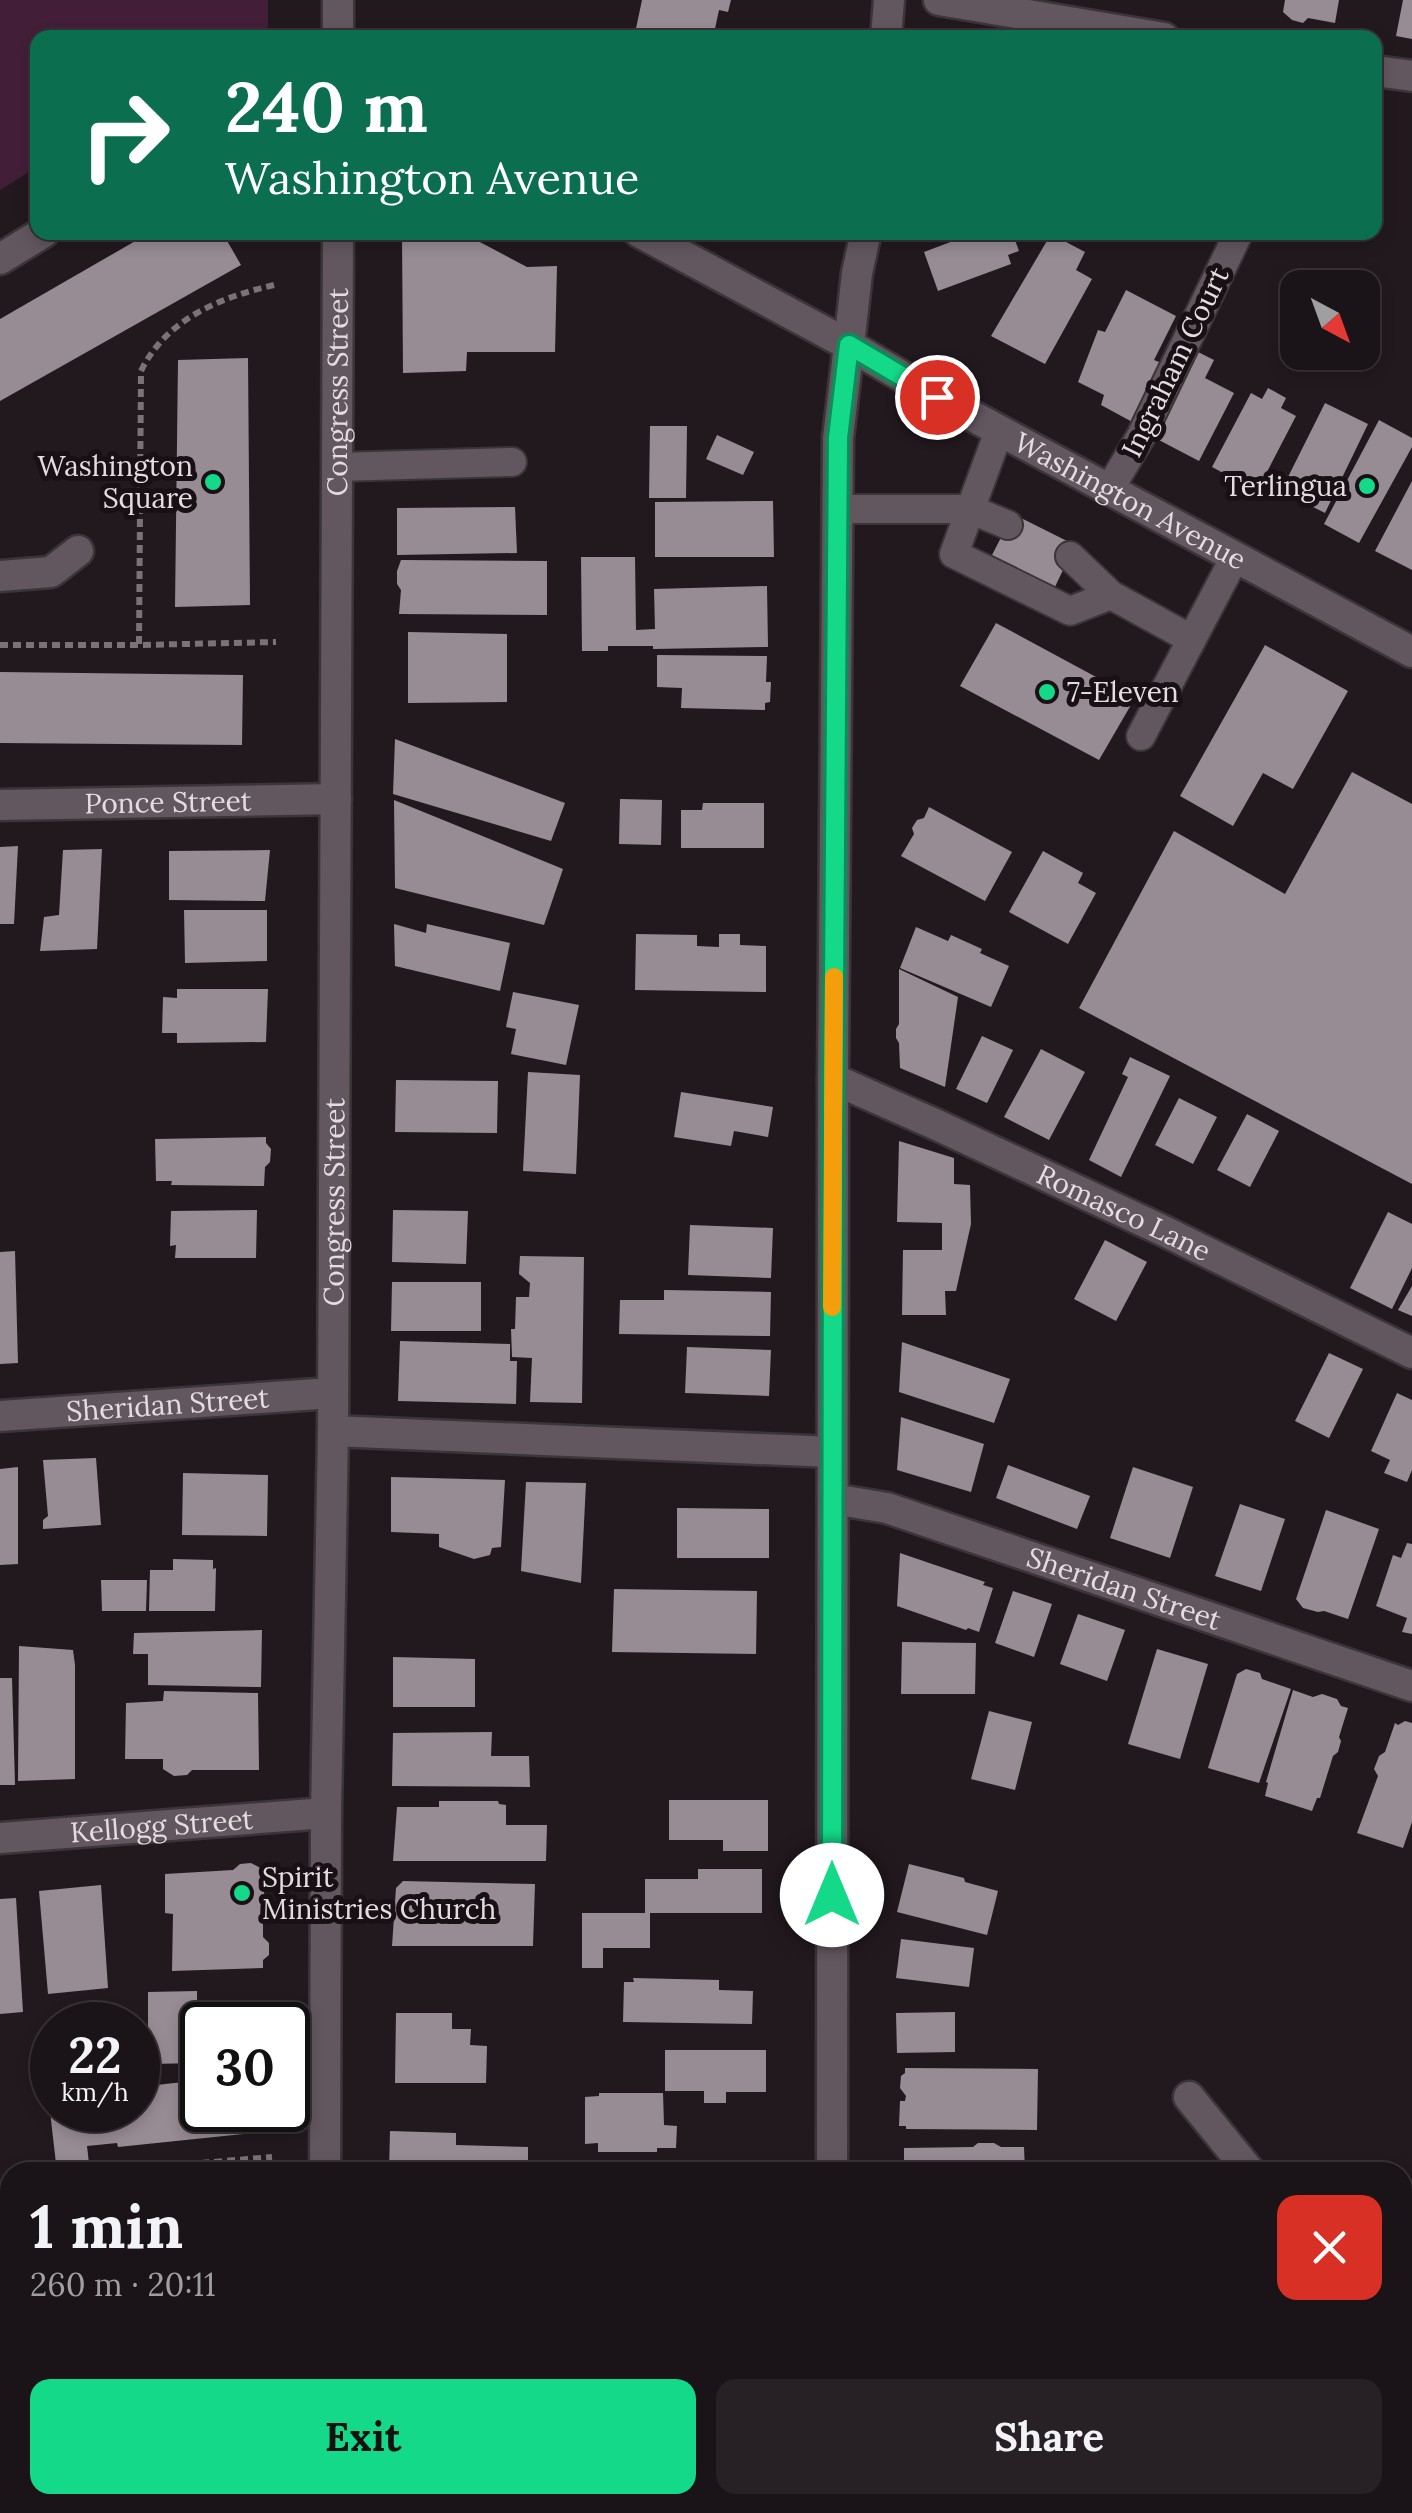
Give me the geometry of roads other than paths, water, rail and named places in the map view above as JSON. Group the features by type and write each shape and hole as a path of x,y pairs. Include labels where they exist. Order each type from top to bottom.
{"street":[{"path":"338,0 338,30"},
{"path":"887,30 889,0"},
{"path":"939,0 1117,30"},
{"path":"1382,71 1412,76"},
{"path":"0,258 30,240"},
{"name":"Congress Street","path":"325,2162 333,1431 338,240"},
{"name":"Washington Avenue","path":"654,240 1412,652"},
{"path":"832,2162 838,438 864,240"},
{"path":"0,576 51,572 78,552"},
{"name":"Ponce Street","path":"0,806 336,799"},
{"name":"Romasco Lane","path":"833,1079 938,1124 1412,1352"},
{"name":"Sheridan Street","path":"0,1416 332,1393"},
{"path":"333,1431 832,1452"},
{"name":"Sheridan Street","path":"833,1499 887,1508 1412,1686"},
{"name":"Kellogg Street","path":"0,1838 326,1813"},
{"path":"1189,2097 1242,2162"}],"lane":[{"name":"Ingraham Court","path":"1109,490 1141,436 1235,240"},
{"path":"999,430 954,554 1070,611 1111,594"},
{"path":"337,467 512,462"},
{"path":"838,509 970,509 1008,525"},
{"path":"1070,556 1111,594 1191,638"},
{"path":"1140,736 1235,557"}],"place":[{"name":"Washington Square","path":"213,482"},
{"name":"Terlingua","path":"1367,486"},
{"name":"7-Eleven","path":"1047,692"},
{"name":"Spirit Ministries Church","path":"242,1893"}]}
